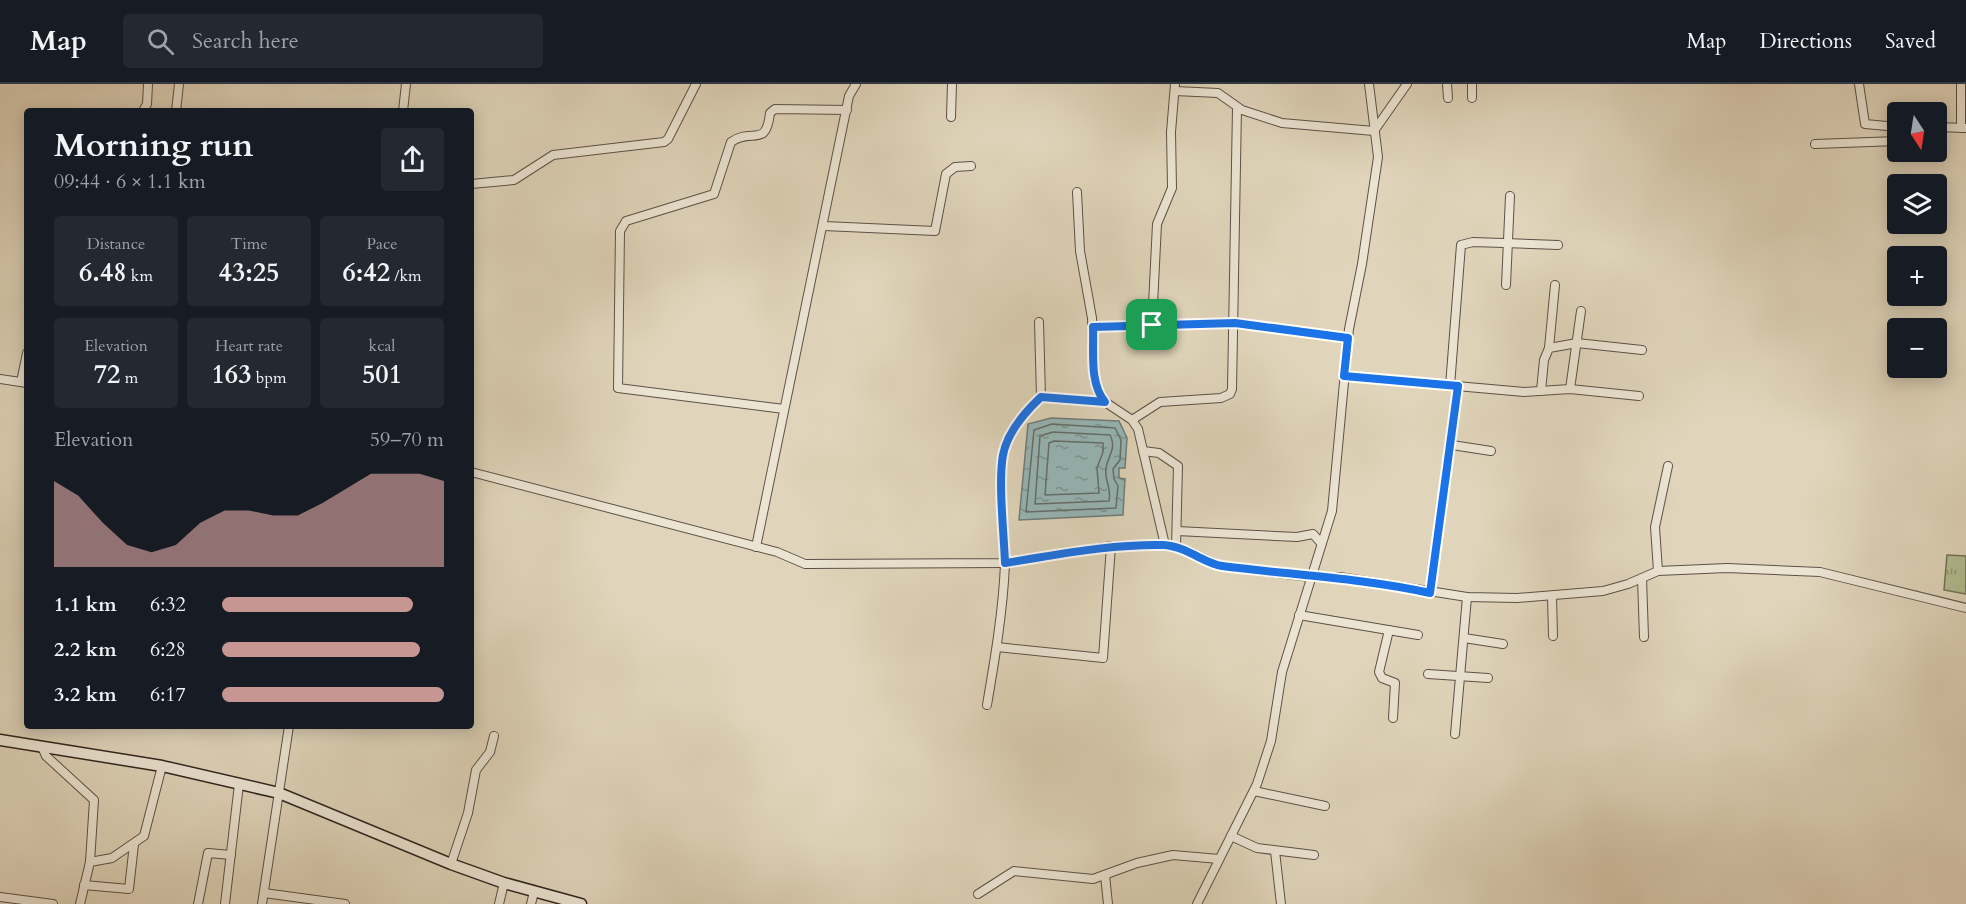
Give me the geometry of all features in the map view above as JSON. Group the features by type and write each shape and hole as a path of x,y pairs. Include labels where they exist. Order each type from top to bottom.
{"street":[{"path":"145,108 147,104 147,84"},
{"path":"176,108 179,84"},
{"path":"403,108 406,84"},
{"path":"474,184 514,180 553,154 664,142 668,139 696,84"},
{"path":"756,547 775,465 784,409 824,226 849,96 856,84"},
{"path":"951,117 952,84"},
{"path":"1197,904 1254,791 1271,741 1282,672 1334,498 1348,338 1373,199 1378,157 1369,84"},
{"path":"1374,131 1407,84"},
{"path":"1447,84 1448,98"},
{"path":"1472,84 1472,98"},
{"path":"1859,84 1864,124 1887,127"},
{"path":"1947,127 1964,128 1961,84"},
{"path":"1152,325 1157,224 1172,188 1171,132 1175,87 1218,93 1237,108 1282,123 1374,131"},
{"path":"1132,420 1160,402 1221,398 1230,394 1235,323 1233,248 1237,108"},
{"path":"784,409 618,387 620,231 626,221 714,194 731,142 737,138 764,135 768,130 770,112 775,109 846,111"},
{"path":"1815,144 1887,141"},
{"path":"824,226 934,231 946,174 955,167 971,166"},
{"path":"1077,192 1080,251 1093,327 1094,379 1098,392 1105,402 1132,420 1138,429 1165,545"},
{"path":"1506,285 1510,196"},
{"path":"1430,593 1452,445 1461,245 1473,242 1558,245"},
{"path":"1541,391 1544,360 1549,348 1555,285"},
{"path":"1570,389 1581,311"},
{"path":"987,705 998,647 1005,563 1003,455 1016,426 1041,397 1039,322"},
{"path":"1093,327 1235,323 1348,338"},
{"path":"1549,348 1577,343 1642,350"},
{"path":"1344,376 1454,386 1541,391 1570,389 1639,396"},
{"path":"0,379 24,383"},
{"path":"1041,397 1105,402"},
{"path":"1452,445 1491,451"},
{"path":"1143,451 1159,453 1178,466 1176,547"},
{"path":"1658,571 1655,527 1668,466"},
{"path":"474,473 777,552 805,564 1005,563 1110,546 1165,545 1176,547 1220,566 1310,577 1340,577 1430,593 1467,597 1552,596 1603,591 1658,571 1727,568 1820,572 1966,608"},
{"path":"1177,531 1297,537 1313,534 1321,543"},
{"path":"998,647 1103,658 1110,546"},
{"path":"1642,578 1644,637"},
{"path":"1552,596 1553,636"},
{"path":"1455,734 1467,597"},
{"path":"1299,615 1418,635"},
{"path":"1389,630 1379,672 1382,678 1395,683 1393,718"},
{"path":"1464,638 1503,644"},
{"path":"1428,674 1488,678"},
{"path":"262,904 289,729"},
{"path":"451,864 468,813 476,770 490,752 494,736"},
{"path":"0,740 162,766 279,793 451,864 504,883 581,904"},
{"path":"42,747 51,761 94,800 90,862 80,904"},
{"path":"90,862 107,861 144,836 162,766"},
{"path":"225,904 239,784"},
{"path":"1254,791 1325,806"},
{"path":"1231,836 1257,848 1314,855"},
{"path":"84,885 129,889 134,844"},
{"path":"1275,850 1281,904"},
{"path":"198,904 208,853 231,855"},
{"path":"978,894 1014,871 1093,879 1137,863 1173,855 1219,859"},
{"path":"1105,875 1108,904"},
{"path":"499,904 504,883"},
{"path":"531,904 534,892"},
{"path":"264,893 345,904"},
{"path":"0,897 53,904"}],"green space":[{"path":"1947,555 1966,556 1966,594 1944,590"}],"water":[{"path":"1051,418 1119,421 1127,438 1125,468 1119,468 1119,478 1125,479 1123,515 1019,520 1028,424"}],"route":[{"path":"1235,323 1348,338 1344,376 1458,386 1452,445 1430,593 1340,577 1310,577 1220,566 1204,557 1165,545 1110,546 1005,563 1002,464 1005,447 1016,426 1041,397 1105,402 1098,392 1094,379 1093,327 1152,325 1235,323"}]}
